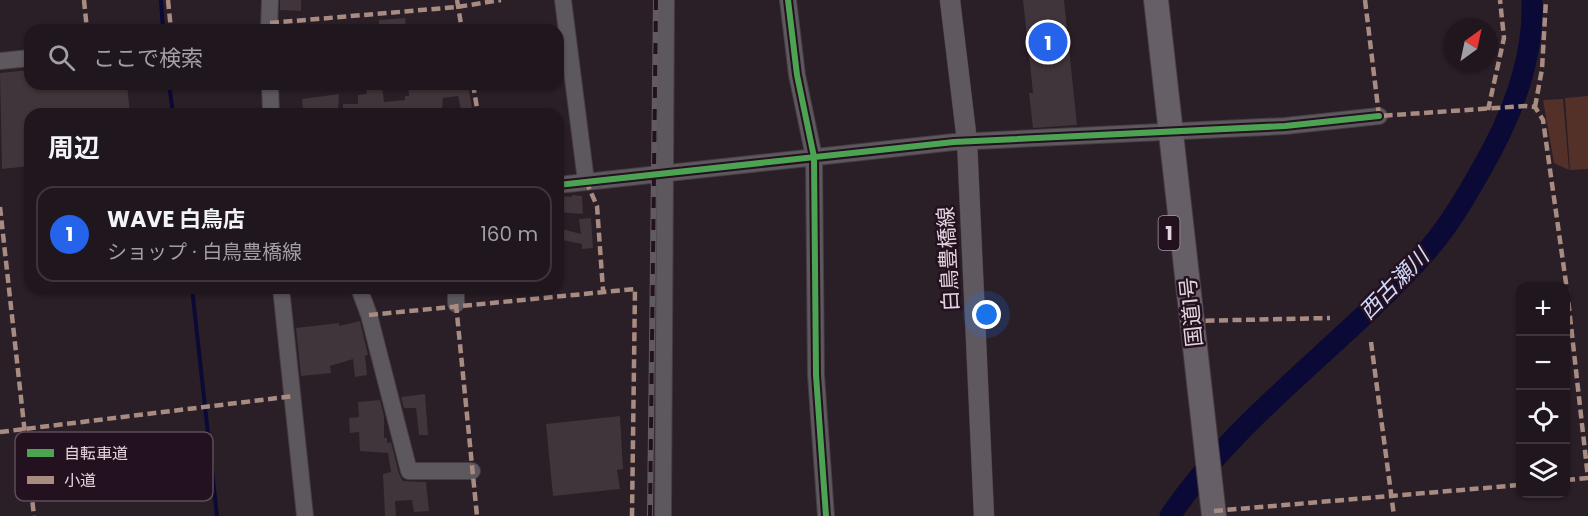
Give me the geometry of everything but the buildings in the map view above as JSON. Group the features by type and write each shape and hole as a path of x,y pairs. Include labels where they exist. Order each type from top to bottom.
{"highway":[{"name":"国道1号","path":"1140,0 1164,133 1211,483 1203,516"},
{"name":"国道1号","path":"1156,0 1173,266 1193,466 1203,516"}],"main road":[{"name":"白鳥豊橋線","path":"950,0 967,141 984,516"}],"street":[{"path":"269,24 270,0"},
{"path":"563,0 586,182"},
{"path":"663,516 666,0"},
{"path":"788,0 797,75 814,157 816,375 826,516"},
{"path":"0,61 24,59"},
{"path":"270,90 271,108"},
{"path":"564,184 967,141 1285,126 1379,116"},
{"path":"281,294 305,516"},
{"path":"361,294 369,315 409,471 472,471"}],"shaded area":[{"path":"1588,96 1588,169 1570,170 1565,98"},
{"path":"1563,99 1569,170 1554,163 1543,100"}],"waterway":[{"path":"161,0 163,24"},
{"name":"西古瀬川","path":"1170,516 1228,444 1260,411 1395,285 1446,227 1471,188 1510,113 1527,58 1532,0"},
{"path":"170,90 172,108"},
{"path":"193,294 208,432"},
{"path":"213,480 217,516"}],"railway":[{"path":"650,516 656,0"}],"marked path":[{"path":"84,0 86,24"},
{"path":"168,0 170,24"},
{"path":"457,0 461,24"},
{"path":"270,23 457,7 501,0"},
{"path":"1365,0 1379,116 1525,106 1535,107 1543,120 1567,290 1588,478"},
{"path":"1488,110 1504,38 1500,0"},
{"path":"1535,107 1542,69 1546,0"},
{"path":"474,90 477,108"},
{"path":"586,181 597,206 603,290"},
{"path":"0,207 25,432"},
{"path":"369,315 635,289 632,516"},
{"path":"456,304 477,516"},
{"path":"1192,321 1330,318"},
{"path":"1371,342 1394,516"},
{"path":"0,432 294,396"},
{"path":"1570,480 1588,478"},
{"path":"1214,511 1516,485"},
{"path":"32,501 34,516"}],"cycle path":[{"path":"788,0 797,75 814,157 816,375 826,516"},
{"path":"564,184 954,142 1285,126 1379,116"}],"place":[{"name":"WAVE 白鳥店","path":"1048,42"}]}
